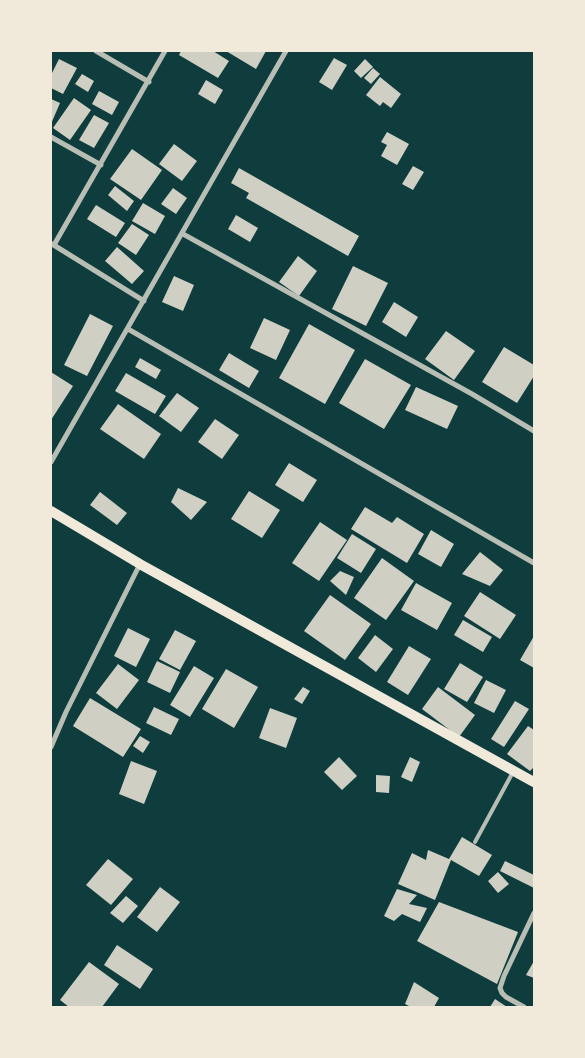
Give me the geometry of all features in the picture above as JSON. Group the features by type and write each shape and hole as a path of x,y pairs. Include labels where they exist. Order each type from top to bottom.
{"main road":[{"path":"51,511 140,564 534,782"}],"street":[{"path":"96,51 149,82"},
{"path":"144,301 52,244 101,165 166,51"},
{"path":"51,462 286,51"},
{"path":"51,137 101,165"},
{"path":"183,234 472,394 534,431"},
{"path":"128,329 534,563"},
{"path":"51,747 66,712 140,564"},
{"path":"524,1007 506,997 500,988 534,913"}],"lane":[{"path":"474,842 514,771"}],"building":[{"path":"181,51 213,51 229,61 218,78 179,55"},
{"path":"226,51 266,51 256,69"},
{"path":"334,58 347,65 332,90 319,82"},
{"path":"59,59 77,68 63,94 51,88 51,75"},
{"path":"365,59 373,67 361,78 354,71"},
{"path":"373,68 380,74 371,84 364,78"},
{"path":"82,74 94,81 88,92 75,84"},
{"path":"380,77 401,94 391,108 383,102 380,106 366,95"},
{"path":"206,80 223,90 215,104 198,94"},
{"path":"99,91 119,102 112,115 92,104"},
{"path":"74,98 91,110 70,140 53,128"},
{"path":"51,99 60,103 51,124"},
{"path":"94,115 109,123 94,148 79,140"},
{"path":"387,132 409,144 397,165 381,156 387,145 381,142"},
{"path":"174,144 197,161 182,181 159,164"},
{"path":"132,149 162,170 141,200 110,179"},
{"path":"413,166 424,172 413,190 402,184"},
{"path":"239,168 359,236 348,256 246,198 249,193 231,183"},
{"path":"115,186 134,201 127,211 108,195"},
{"path":"173,188 187,198 176,214 161,204"},
{"path":"143,203 165,216 155,234 132,221"},
{"path":"96,205 125,223 116,237 87,219"},
{"path":"236,215 258,228 250,242 228,229"},
{"path":"132,224 149,235 136,255 118,243"},
{"path":"117,247 144,271 132,284 105,261"},
{"path":"298,256 317,271 299,296 279,282"},
{"path":"353,266 388,283 366,326 332,309"},
{"path":"174,276 194,285 183,311 162,302"},
{"path":"394,302 418,317 406,337 382,322"},
{"path":"90,314 113,326 87,376 64,365"},
{"path":"264,318 290,330 276,360 250,348"},
{"path":"309,324 355,350 325,404 279,378"},
{"path":"446,331 475,351 454,380 425,359"},
{"path":"504,347 534,365 534,376 517,403 482,382"},
{"path":"229,353 259,371 249,388 219,370"},
{"path":"140,358 161,370 156,379 135,367"},
{"path":"365,359 411,385 384,429 339,403"},
{"path":"51,372 73,386 51,420"},
{"path":"126,373 166,396 155,414 115,391"},
{"path":"416,387 458,406 447,429 405,410"},
{"path":"177,393 199,408 181,432 159,416"},
{"path":"118,404 161,434 144,459 100,429"},
{"path":"215,419 239,435 222,459 198,442"},
{"path":"289,463 317,480 303,502 275,485"},
{"path":"178,488 207,502 191,520 171,502"},
{"path":"249,491 280,510 262,538 231,519"},
{"path":"100,492 127,513 117,525 90,505"},
{"path":"365,507 392,523 397,517 424,534 407,563 351,529"},
{"path":"320,522 347,540 319,581 292,563"},
{"path":"431,530 454,544 441,567 418,554"},
{"path":"352,534 376,549 361,573 337,558"},
{"path":"480,552 503,570 490,586 462,574"},
{"path":"382,558 414,581 386,620 354,598"},
{"path":"340,571 354,577 346,595 330,581"},
{"path":"416,583 452,603 437,630 401,610"},
{"path":"480,592 516,615 500,639 464,616"},
{"path":"330,595 371,624 345,660 304,631"},
{"path":"463,620 492,637 483,652 454,635"},
{"path":"128,628 150,639 136,667 114,656"},
{"path":"175,630 196,641 180,670 159,659"},
{"path":"375,635 393,649 376,672 358,658"},
{"path":"534,636 534,668 520,660"},
{"path":"409,646 431,659 408,695 387,682"},
{"path":"157,661 180,672 170,693 147,682"},
{"path":"460,663 483,677 467,702 444,689"},
{"path":"118,664 139,680 117,709 96,693"},
{"path":"194,666 214,678 190,717 170,705"},
{"path":"226,669 258,687 234,728 202,709"},
{"path":"486,680 506,690 494,713 474,703"},
{"path":"303,687 310,691 302,704 294,699"},
{"path":"438,687 475,715 459,737 422,709"},
{"path":"90,698 141,729 123,757 73,726"},
{"path":"515,701 529,709 504,747 491,739"},
{"path":"154,707 179,719 171,735 146,723"},
{"path":"270,708 297,718 286,748 259,738"},
{"path":"528,726 534,730 534,767 530,771 507,754"},
{"path":"140,736 150,742 143,753 133,746"},
{"path":"339,757 357,776 342,790 324,772"},
{"path":"410,757 420,762 412,782 401,777"},
{"path":"131,761 157,771 144,804 119,794"},
{"path":"376,775 390,776 389,793 376,792"},
{"path":"462,837 492,855 479,876 451,860 435,900 398,884 412,853 426,860 428,850 449,859"},
{"path":"108,859 133,879 111,905 86,885"},
{"path":"505,861 534,875 534,888 500,871"},
{"path":"498,872 509,884 498,893 488,881"},
{"path":"160,887 180,902 157,932 137,917"},
{"path":"397,889 417,895 409,904 427,908 420,922 402,914 394,921 384,916"},
{"path":"126,896 138,906 123,923 110,913"},
{"path":"439,902 518,932 497,984 417,941"},
{"path":"117,945 153,969 140,989 104,965"},
{"path":"534,961 534,978 526,975"},
{"path":"89,962 119,984 102,1007 69,1007 60,1000"},
{"path":"414,982 439,998 434,1007 411,1007 405,1004"},
{"path":"495,999 507,1007 490,1007"}]}
